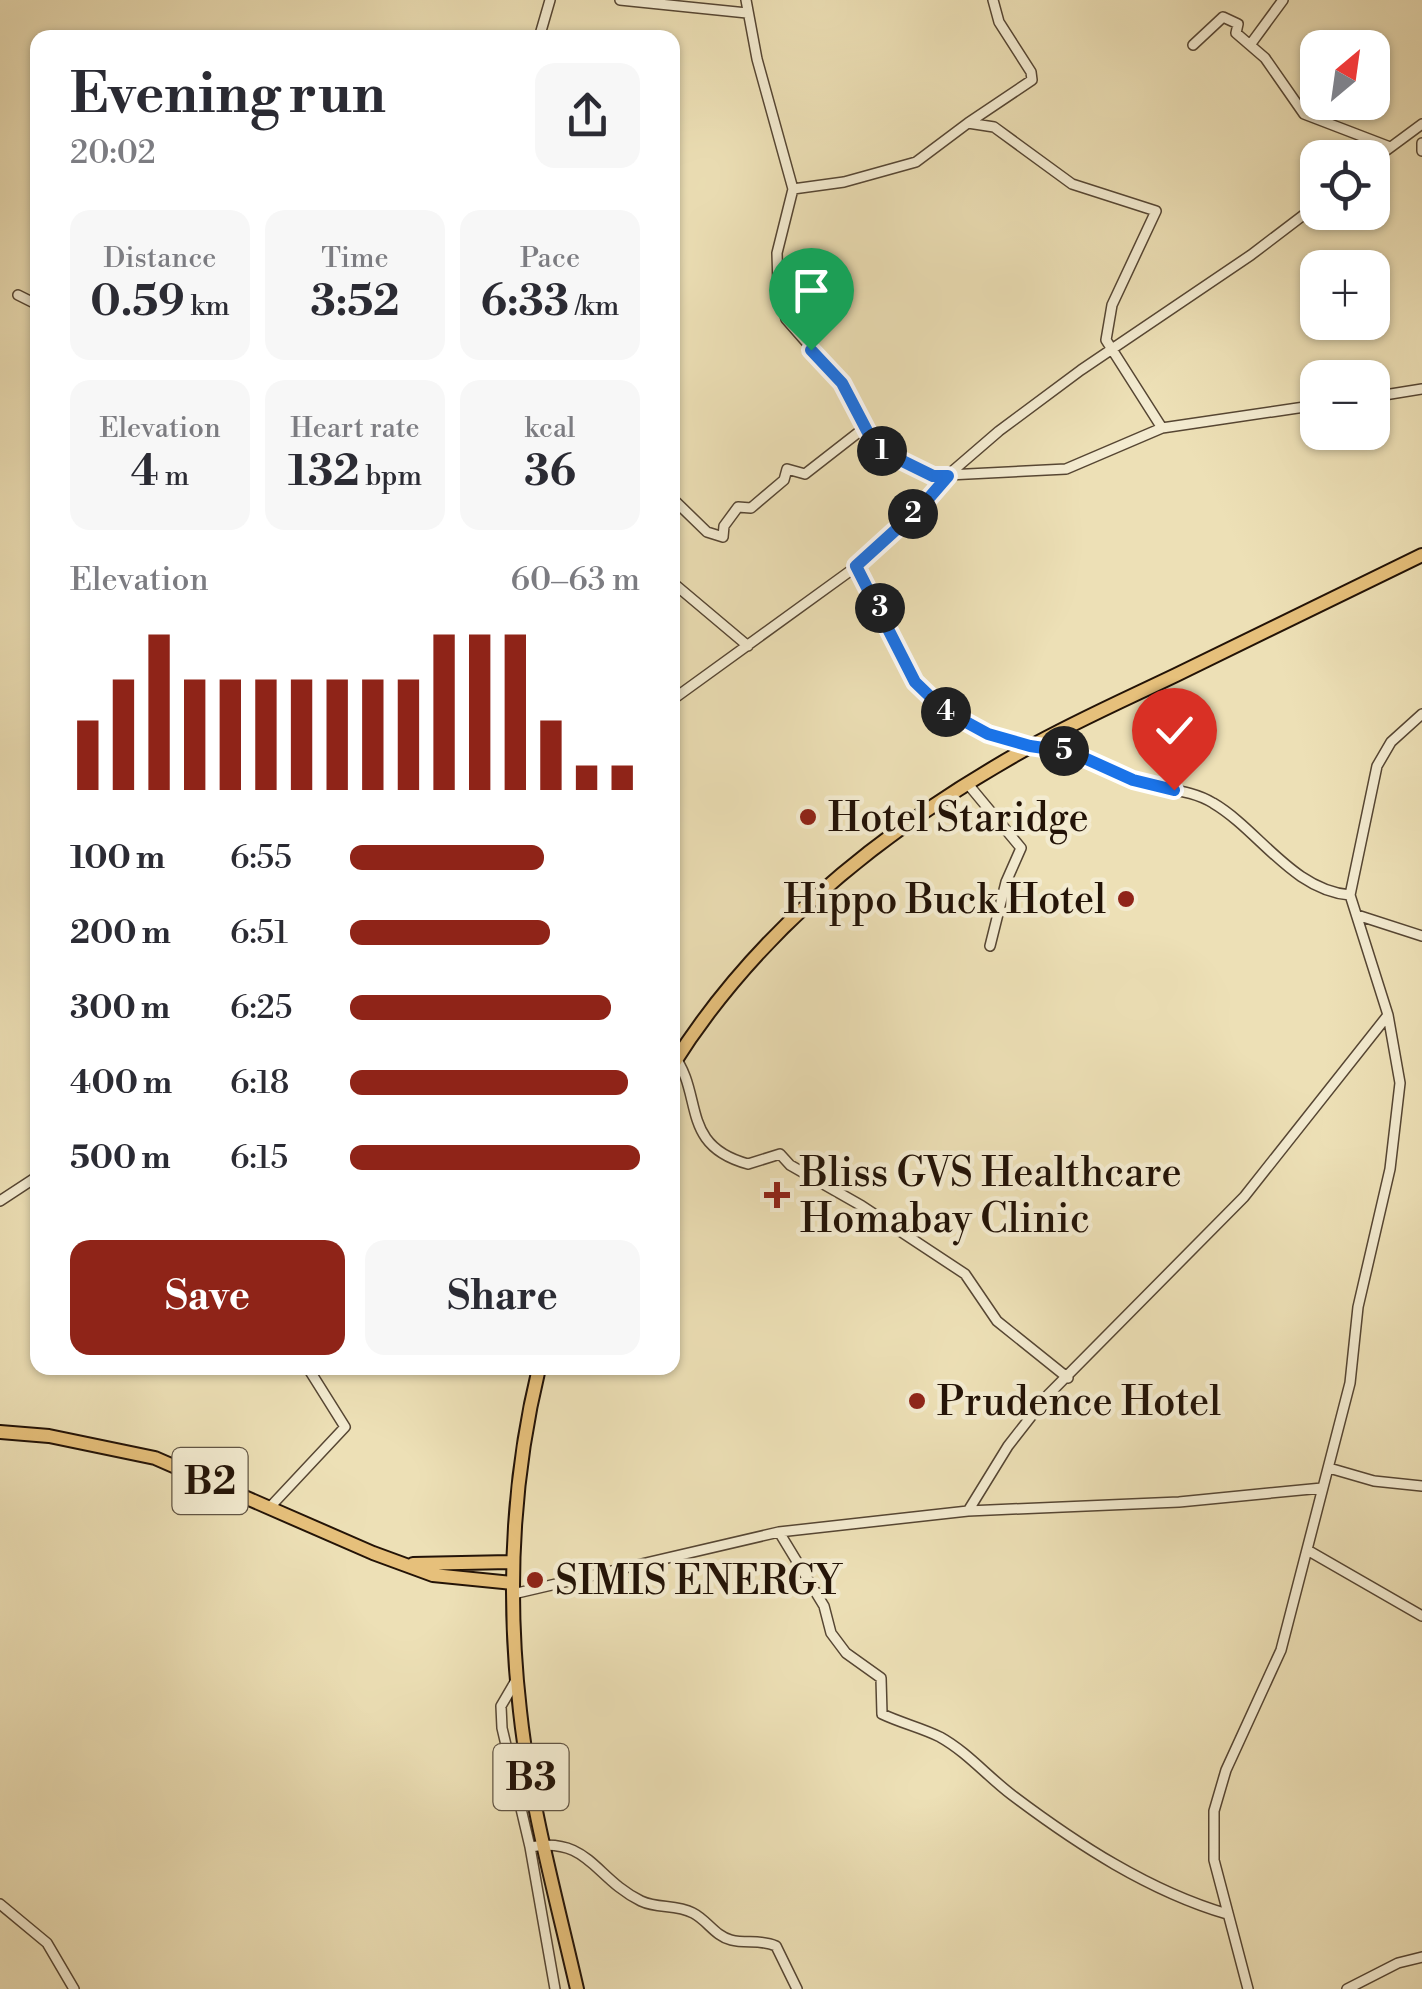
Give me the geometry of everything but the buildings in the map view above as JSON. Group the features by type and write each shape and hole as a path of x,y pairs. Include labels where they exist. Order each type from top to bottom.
{"highway":[{"path":"680,1052 750,964 791,922 879,845 967,783 1030,746 1422,554"},
{"path":"513,1562 520,1473 538,1375"},
{"name":"B2","path":"0,1432 49,1436 155,1458 372,1553 434,1575 513,1588"},
{"name":"B2","path":"411,1564 513,1562"},
{"name":"B3","path":"513,1562 517,1680 544,1844 577,1989"}],"street":[{"path":"541,30 550,0"},
{"path":"620,0 747,12"},
{"path":"746,0 793,189 778,252 778,286 786,319 842,383 876,448 933,476 1066,469 1162,428 1300,408"},
{"path":"793,189 844,182 916,162 1032,80 1032,72 999,22 994,0"},
{"path":"1250,44 1283,0"},
{"path":"1193,44 1223,17 1238,24 1236,33 1266,58 1304,114 1374,140"},
{"path":"968,123 994,127 1072,184 1156,211 1112,305 1106,340 1162,428"},
{"path":"1390,146 1422,124"},
{"path":"680,694 856,566 999,431 1300,217"},
{"path":"18,295 30,301"},
{"path":"1390,394 1422,389"},
{"path":"680,506 707,532 723,537 724,526 738,507 751,508 784,480 787,469 804,474 864,428"},
{"path":"856,566 920,689 958,718 988,734 1071,752 1133,780 1216,804 1302,876 1336,894 1350,896"},
{"path":"680,589 748,646"},
{"path":"1248,1989 1214,1860 1214,1812 1226,1770 1274,1670 1350,1383 1358,1308 1399,1108 1400,1082 1388,1015 1350,896 1377,766 1390,742 1422,714"},
{"path":"967,783 1021,848 1006,882 990,946"},
{"path":"1357,915 1422,936"},
{"path":"968,1511 1008,1446 1047,1396 1244,1197 1388,1015"},
{"path":"680,1076 696,1122 712,1144 748,1164 780,1154 790,1165 862,1206 965,1274 997,1321 1068,1378"},
{"path":"0,1201 30,1181"},
{"path":"271,1506 345,1426 312,1375"},
{"path":"1329,1468 1374,1481 1422,1486"},
{"path":"513,1588 779,1532 968,1511 1178,1502 1322,1488"},
{"path":"779,1532 824,1606 831,1633 846,1653 881,1678 882,1714 938,1736 1033,1810 1128,1871 1178,1899 1228,1914"},
{"path":"1308,1551 1422,1616"},
{"path":"517,1680 501,1706 502,1728 530,1847 555,1989"},
{"path":"530,1847 544,1844 583,1852 600,1873 640,1900 677,1906 696,1914 724,1938 776,1946 798,1989"},
{"path":"0,1904 47,1942 74,1989"},
{"path":"1347,1989 1398,1963 1422,1957"}],"place":[{"name":"Hotel Staridge","path":"808,817"},
{"name":"Hippo Buck Hotel","path":"1126,899"},
{"name":"Bliss GVS Healthcare Homabay Clinic","path":"777,1195"},
{"name":"Prudence Hotel","path":"917,1401"},
{"name":"SIMIS ENERGY","path":"535,1580"}],"route":[{"path":"811,350 842,383 876,448 933,476 948,476 922,506 856,566 920,689 944,710 988,734 1071,752 1133,780 1174,790"}]}
